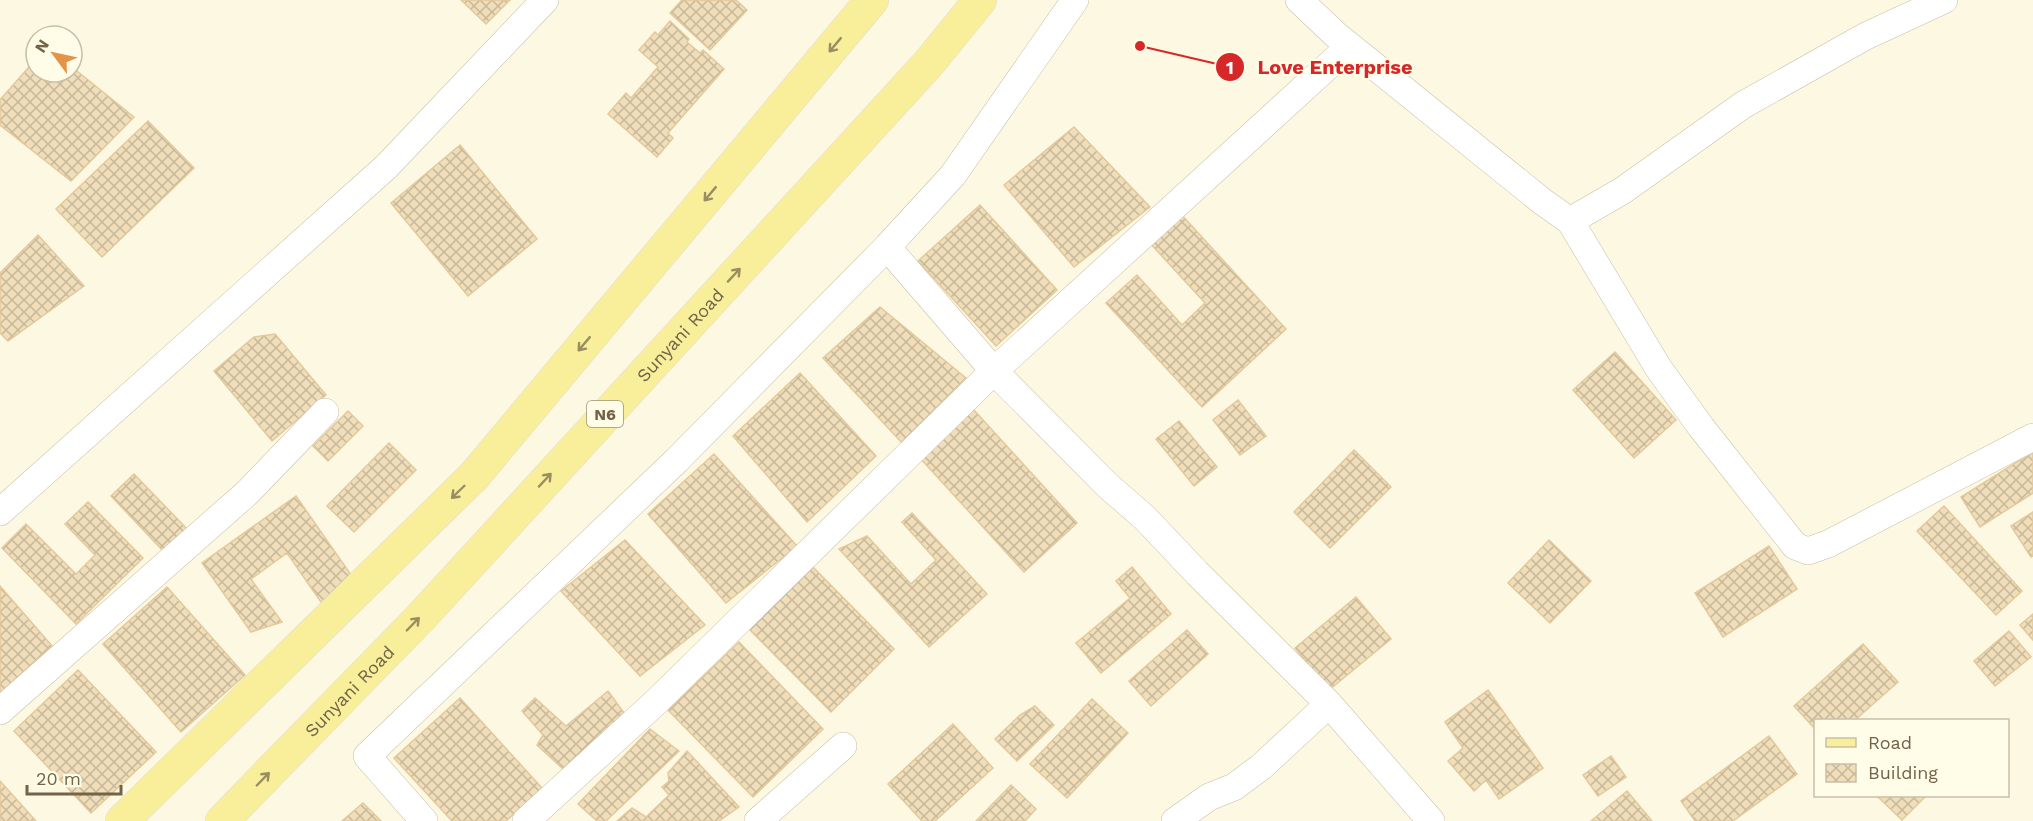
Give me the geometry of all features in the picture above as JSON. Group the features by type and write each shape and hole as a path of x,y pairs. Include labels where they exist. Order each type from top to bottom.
{"main road":[{"path":"122,821 474,476 872,0"},
{"name":"Sunyani Road","path":"222,821 422,616 928,64 980,0"}],"street":[{"path":"0,512 386,167 545,0"},
{"path":"424,821 367,756 678,460 887,247 953,175 1075,0"},
{"path":"1299,0 1350,46 1543,202 1570,221 1659,369 1701,427 1795,546 1808,551 1828,544 2033,437"},
{"path":"1570,221 1623,191 1743,105 1866,36 1944,0"},
{"path":"526,821 656,702 994,371 1350,46"},
{"path":"887,247 994,371 1107,485 1145,518 1329,704 1431,821"},
{"path":"0,711 248,492 325,411"},
{"path":"1175,821 1209,797 1234,787 1261,767 1329,704"},
{"path":"758,821 843,746"}],"building":[{"path":"461,0 510,0 486,24"},
{"path":"682,0 736,0 747,10 710,50 670,13"},
{"path":"670,21 689,39 687,42 700,53 703,50 724,69 668,133 673,138 657,157 608,114 626,93 631,98 658,67 639,50 655,32 658,35"},
{"path":"24,73 24,84 84,84 84,77 134,117 71,181 0,125 0,100"},
{"path":"148,121 194,168 102,257 56,209"},
{"path":"1074,127 1150,207 1074,267 1004,185"},
{"path":"460,145 537,239 468,296 391,203"},
{"path":"980,205 1057,290 996,346 918,261"},
{"path":"1179,212 1286,329 1202,407 1106,303 1137,275 1182,325 1205,303 1148,241"},
{"path":"38,235 84,286 8,341 0,333 0,273"},
{"path":"880,307 966,378 902,443 823,358"},
{"path":"275,334 326,395 272,441 214,371 254,337"},
{"path":"1615,352 1676,420 1634,458 1573,390"},
{"path":"800,373 876,456 807,522 733,436"},
{"path":"1238,400 1266,436 1240,455 1213,420"},
{"path":"973,409 1077,523 1024,572 920,458"},
{"path":"348,411 363,426 328,461 313,446"},
{"path":"1179,421 1217,467 1194,486 1156,439"},
{"path":"389,443 416,470 354,532 327,506"},
{"path":"1354,450 1391,487 1330,548 1294,512"},
{"path":"2033,452 2033,493 1980,527 1961,497"},
{"path":"714,454 797,546 726,603 648,514"},
{"path":"134,474 189,531 165,553 111,496"},
{"path":"296,496 356,582 323,605 287,553 251,579 282,622 251,632 202,563"},
{"path":"88,502 143,558 76,624 2,548 26,524 76,574 95,555 65,524"},
{"path":"1944,506 2022,591 1996,615 1917,531"},
{"path":"2033,512 2033,556 2031,557 2011,526"},
{"path":"912,513 987,594 929,647 839,549 867,536 911,584 936,560 902,522"},
{"path":"625,540 705,625 640,676 561,591"},
{"path":"1549,540 1591,581 1550,623 1508,583"},
{"path":"1769,546 1797,589 1723,637 1695,593"},
{"path":"808,562 894,649 831,712 745,625"},
{"path":"1132,567 1171,614 1101,673 1076,643 1130,598 1116,581"},
{"path":"0,586 52,646 0,693"},
{"path":"167,587 245,675 181,732 103,644"},
{"path":"1356,597 1391,639 1329,690 1295,648"},
{"path":"2033,614 2033,640 2020,625"},
{"path":"1187,630 1208,654 1151,706 1129,681"},
{"path":"2009,631 2031,657 1995,686 1974,661"},
{"path":"739,642 823,729 753,797 668,710"},
{"path":"1863,644 1898,682 1856,719 1814,719 1814,728 1794,706"},
{"path":"78,670 156,752 91,813 14,731"},
{"path":"1488,690 1543,768 1499,799 1486,780 1474,791 1448,761 1463,748 1445,722"},
{"path":"608,691 624,713 563,769 537,745 543,735 522,711 535,698 566,726"},
{"path":"460,698 542,788 506,821 452,821 394,758"},
{"path":"1092,699 1128,733 1067,798 1030,764"},
{"path":"1035,706 1054,725 1017,761 995,739 1020,715"},
{"path":"953,724 993,768 935,821 922,821 888,784"},
{"path":"650,729 679,751 606,821 597,821 578,804"},
{"path":"1769,736 1797,774 1733,821 1695,821 1681,801"},
{"path":"687,751 739,807 719,821 617,821 632,808 646,817 669,795 662,787 669,781 668,773"},
{"path":"1611,756 1626,777 1598,796 1583,775"},
{"path":"0,781 36,821 0,821"},
{"path":"1011,785 1036,809 1025,821 976,821"},
{"path":"1627,791 1652,821 1591,821"},
{"path":"1878,797 1925,797 1902,820"},
{"path":"363,803 381,821 342,821"}],"place":[{"name":"Love Enterprise","path":"1140,46"}]}
